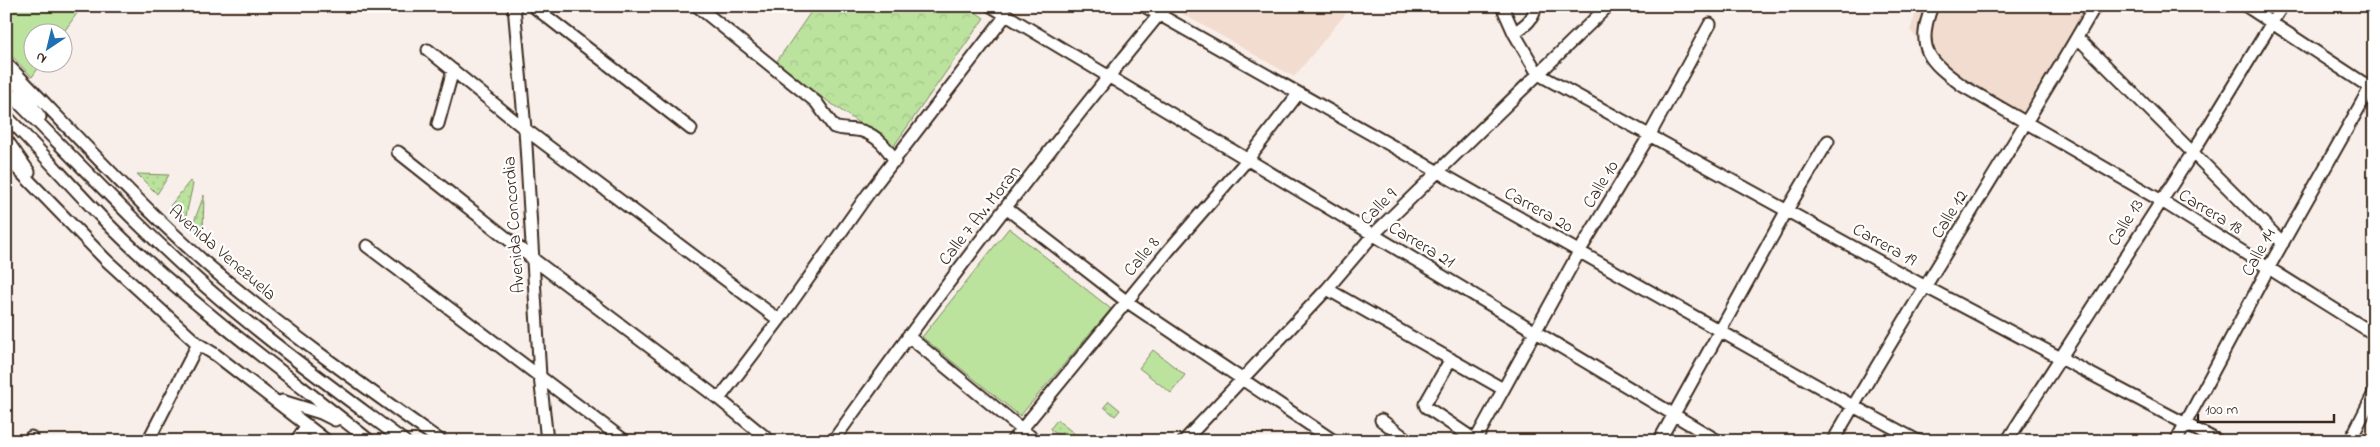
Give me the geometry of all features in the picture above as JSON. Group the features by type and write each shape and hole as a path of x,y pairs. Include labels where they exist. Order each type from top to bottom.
{"street":[{"name":"Avenida Concordia","path":"514,6 525,128 540,376 547,441"},
{"path":"533,6 691,129"},
{"path":"697,6 816,102 834,127 863,131 874,137 884,144 895,161"},
{"name":"Carrera 21","path":"992,6 1718,441"},
{"name":"Carrera 20","path":"1144,6 1162,11 1298,94 1918,441"},
{"path":"1502,6 1514,33 1538,74"},
{"path":"1514,33 1530,20 1535,12 1535,6"},
{"name":"Calle 9","path":"1184,441 1327,289 1373,235 1608,6"},
{"name":"Carrera 18","path":"1932,6 1924,28 1923,42 1937,65 1963,86 2160,200 2374,334"},
{"name":"Calle 12","path":"1833,441 1924,286 2026,122 2095,6"},
{"path":"2246,6 2372,86"},
{"name":"Calle 13","path":"2007,441 2160,200 2193,152 2282,6"},
{"name":"Calle 7 Av. Moran","path":"833,441 908,336 1006,208 1162,11"},
{"path":"719,399 779,320 868,194 1006,15"},
{"name":"Calle 10","path":"1475,440 1579,252 1649,136 1710,24"},
{"path":"2077,37 2283,243"},
{"path":"428,50 525,128 779,320"},
{"name":"Avenida Venezuela","path":"6,63 147,208 209,266 314,350 441,441"},
{"path":"6,68 58,143"},
{"path":"438,124 453,70"},
{"name":"Carrera 19","path":"1538,74 1924,286 2060,356 2218,441"},
{"name":"Calle 14","path":"2176,441 2269,267 2372,86"},
{"name":"Avenida Venezuela","path":"6,90 130,216 206,287 258,331 404,441"},
{"name":"Calle 8","path":"1012,441 1126,301 1248,158 1298,94"},
{"path":"6,116 46,156 95,211 144,259 250,347 370,441"},
{"path":"6,138 42,191"},
{"path":"1659,441 1787,210 1828,141"},
{"path":"398,152 533,259 719,399 770,441"},
{"path":"6,157 42,191 106,260 198,344 216,354 327,441"},
{"path":"1006,208 1126,301 1334,441"},
{"path":"367,246 625,441"},
{"path":"1327,289 1503,389"},
{"path":"908,336 1036,441"},
{"path":"148,441 198,344"},
{"path":"1452,359 1425,404 1426,407 1475,440"},
{"path":"265,393 288,404 321,413 358,431"},
{"path":"2350,441 2374,393"},
{"path":"1381,420 1409,441"},
{"path":"382,424 416,441"},
{"path":"296,441 307,425"}],"shaded area":[{"path":"1174,6 1352,6 1294,77 1172,8"},
{"path":"1918,6 2088,6 2023,116 1928,53 1910,30"}],"green space":[{"path":"6,6 82,6 71,22 22,22 22,67 6,50"},
{"path":"815,6 967,6 984,18 893,147 775,64"},
{"path":"27,72 36,72 32,77"},
{"path":"137,174 169,175 157,194"},
{"path":"190,181 193,184 185,220 170,206"},
{"path":"204,195 203,232 192,227"},
{"path":"1009,228 1111,309 1020,416 922,337"},
{"path":"1153,350 1185,375 1171,393 1139,368"},
{"path":"1109,401 1120,410 1115,416 1104,407"},
{"path":"1057,420 1084,441 1066,441 1050,429"}]}
